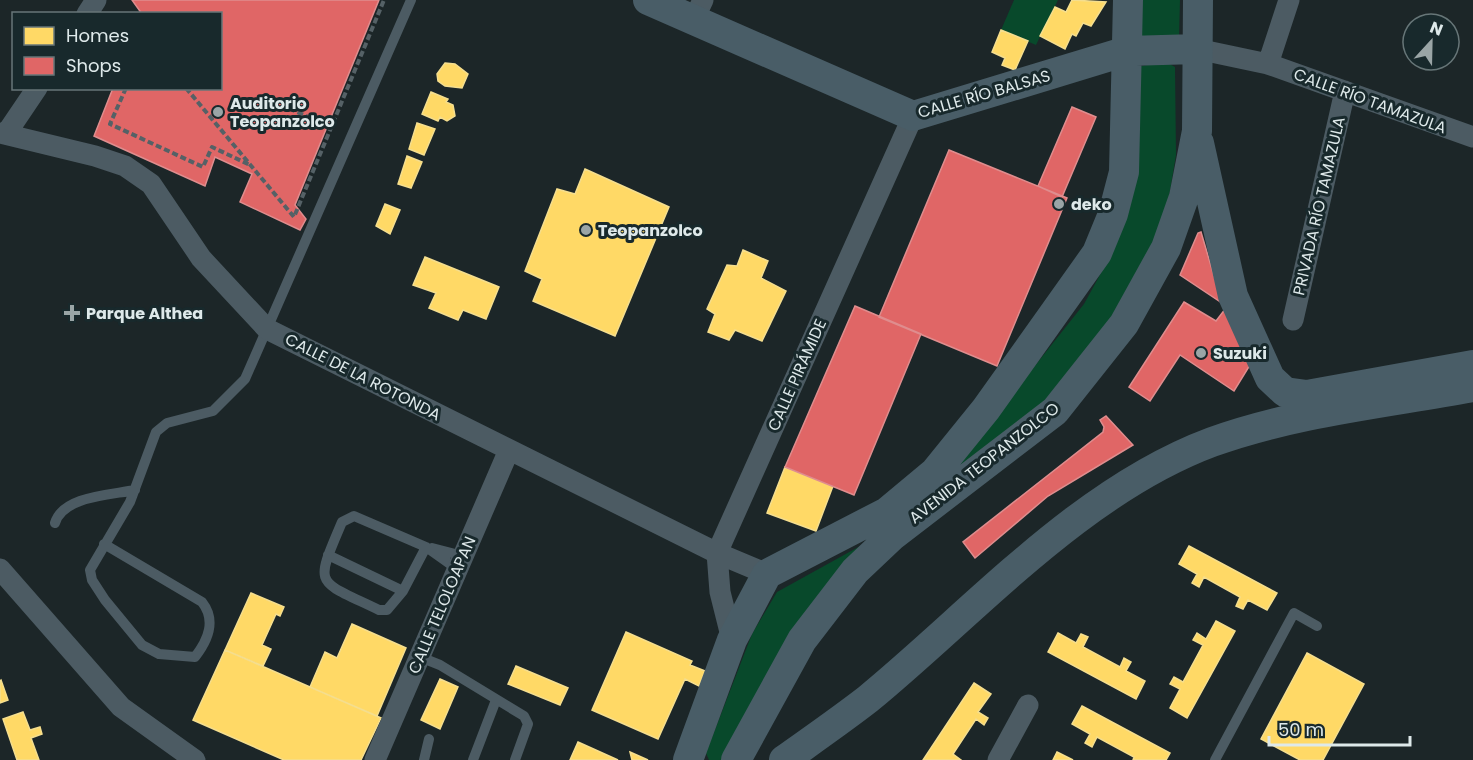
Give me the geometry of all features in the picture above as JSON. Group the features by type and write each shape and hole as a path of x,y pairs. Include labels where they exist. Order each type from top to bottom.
{"main road":[{"name":"CALLE RÍO BALSAS","path":"648,0 699,10 913,116 1127,51 1197,49"},
{"name":"AVENIDA TEOPANZOLCO","path":"767,574 887,512 935,472 986,409 1096,253 1113,214 1124,172 1128,0"},
{"name":"AVENIDA TEOPANZOLCO","path":"736,760 802,640 855,571 892,536 1055,411 1124,324 1166,248 1184,197 1197,131 1198,0"},
{"path":"1197,131 1233,296 1270,378 1285,392 1307,395 1473,365"},
{"path":"784,760 868,699 1004,577 1094,508 1154,470 1210,443 1271,424 1473,387"},
{"path":"688,760 732,640 767,574"}],"street":[{"path":"1268,64 1289,0"},
{"name":"CALLE RÍO TAMAZULA","path":"1197,49 1268,64 1473,138"},
{"path":"3,133 35,90"},
{"name":"PRIVADA RÍO TAMAZULA","path":"1293,320 1345,91"},
{"name":"CALLE PIRÁMIDE","path":"732,640 720,592 717,553 913,116"},
{"name":"CALLE DE LA ROTONDA","path":"3,133 95,156 125,166 151,184 201,258 267,329 717,553 767,574"},
{"name":"CALLE TELOLOAPAN","path":"375,760 509,450"},
{"path":"0,569 121,706 195,760"},
{"path":"998,760 1028,705"}],"lane":[{"path":"104,544 202,602 211,616 211,625 195,657 159,654 142,645 105,600 92,580 90,570 104,544 135,490 156,432 167,423 213,411 245,380 411,0"},
{"path":"55,523 57,515 64,508 76,502 135,490"},
{"path":"426,547 404,591 387,610 379,610 331,587 324,578 322,569 342,522 354,516 426,547 460,562"},
{"path":"328,555 404,591"},
{"path":"1215,760 1294,613 1317,626"},
{"path":"420,657 440,665 524,716 528,724 515,760"},
{"path":"473,760 496,700"},
{"path":"424,760 429,739"}],"path":[{"path":"188,90 294,217 384,0"},
{"path":"125,90 110,124 203,167 212,147 253,167"},
{"path":"281,105 332,127"}],"green space":[{"path":"1014,0 1058,0 1036,45 1001,30"},
{"path":"1133,0 1180,0 1179,38 1132,45"},
{"path":"1166,62 1175,67 1176,155 1166,215 1123,305 1047,409 929,499 1084,304 1101,273 1136,67"},
{"path":"862,545 727,760 709,760 706,753 752,634 777,592"}],"building: Homes":[{"path":"1072,0 1106,2 1091,26 1083,23 1076,36 1072,34 1065,49 1040,36 1055,7 1066,12"},
{"path":"1001,30 1028,41 1015,70 1002,65 1005,58 992,52"},
{"path":"445,63 455,64 468,74 462,88 445,86 438,81 437,74"},
{"path":"431,92 448,99 446,102 453,105 455,116 447,121 440,117 438,121 422,114"},
{"path":"417,123 435,129 424,155 409,149"},
{"path":"407,156 422,162 411,188 398,184"},
{"path":"585,169 669,207 615,336 533,301 542,279 525,271 557,189 575,194"},
{"path":"385,204 400,210 390,234 376,226"},
{"path":"743,250 768,261 761,278 786,291 762,341 735,330 729,340 708,332 715,314 707,309 727,265 737,266"},
{"path":"425,257 499,287 486,319 463,310 458,320 429,308 436,293 413,285"},
{"path":"785,467 833,486 816,531 767,513"},
{"path":"1189,546 1277,593 1267,610 1248,600 1243,609 1236,606 1240,597 1204,577 1199,587 1192,583 1197,574 1179,564"},
{"path":"251,593 284,607 280,616 276,614 262,645 271,649 263,666 225,650"},
{"path":"1216,621 1235,631 1187,718 1170,708 1180,689 1170,684 1174,677 1183,682 1203,645 1193,640 1197,633 1206,639"},
{"path":"352,624 406,648 377,716 310,687 325,652 337,658"},
{"path":"626,632 692,661 690,665 705,671 699,686 685,679 658,739 592,710"},
{"path":"1058,633 1076,643 1081,634 1088,637 1083,647 1120,667 1124,658 1131,662 1126,671 1145,681 1136,699 1048,652"},
{"path":"225,650 381,718 361,760 284,760 193,720"},
{"path":"1307,653 1364,684 1323,760 1300,760 1261,739"},
{"path":"516,666 568,688 560,705 508,684"},
{"path":"440,679 458,687 440,729 421,720"},
{"path":"0,681 8,700 0,703"},
{"path":"974,683 991,694 978,712 988,718 984,725 976,719 953,754 961,760 923,760"},
{"path":"1082,706 1170,753 1166,760 1133,760 1134,757 1097,737 1092,747 1085,743 1090,734 1072,724"},
{"path":"23,712 30,730 40,727 42,734 31,738 39,760 17,760 3,719"},
{"path":"578,742 618,760 570,760"},
{"path":"630,752 648,760 632,760"},
{"path":"1057,752 1073,760 1053,760"}],"building: Shops":[{"name":"Auditorio Teopanzolco","path":"132,0 379,0 295,205 306,219 300,230 240,202 252,174 215,157 205,186 94,136 112,90 222,90 222,12 141,12"},
{"path":"1072,107 1096,117 1062,197 1038,186"},
{"path":"949,150 1067,198 997,366 879,317"},
{"name":"Suzuki","path":"1201,232 1222,303 1180,275 1198,233"},
{"name":"Suzuki","path":"1184,302 1216,321 1226,308 1250,365 1234,391 1180,355 1150,401 1129,387"},
{"path":"855,306 921,334 854,495 785,467"},
{"path":"1106,416 1133,445 1048,496 975,558 963,542 1103,432 1104,427 1100,420"}],"place":[{"name":"Auditorio Teopanzolco","path":"218,112"},
{"name":"deko","path":"1059,204"},
{"name":"Teopanzolco","path":"586,230"},
{"name":"Parque Althea","path":"72,313"},
{"name":"Suzuki","path":"1201,353"}]}
